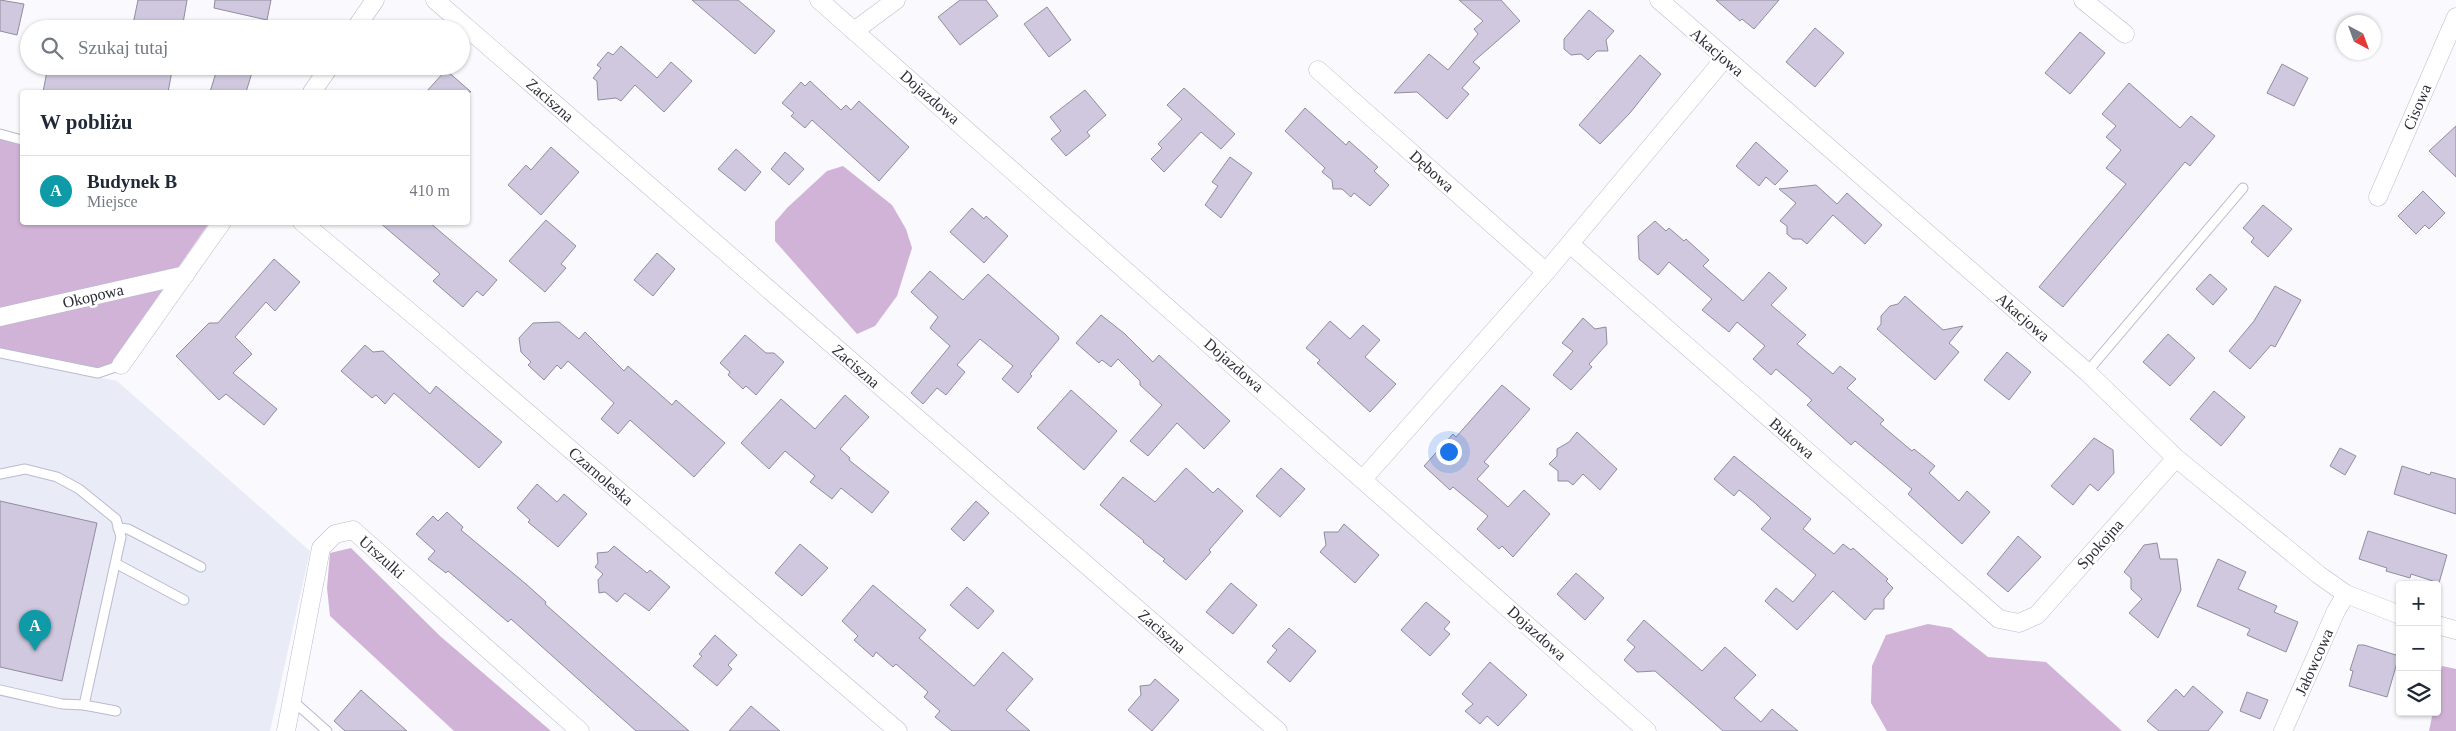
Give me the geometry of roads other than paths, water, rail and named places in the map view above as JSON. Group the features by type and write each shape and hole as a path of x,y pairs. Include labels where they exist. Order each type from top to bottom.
{"street":[{"path":"361,20 375,0"},
{"name":"Zaciszna","path":"434,0 457,20"},
{"name":"Dojazdowa","path":"819,0 1647,731"},
{"path":"854,31 896,0"},
{"name":"Akacjowa","path":"1659,0 2087,372 2176,458 2319,575 2346,594 2396,613"},
{"path":"2083,0 2125,34"},
{"name":"Cisowa","path":"2378,197 2456,17"},
{"name":"Zaciszna","path":"470,31 1278,731"},
{"path":"1363,479 1546,272 1725,58"},
{"name":"Dębowa","path":"1318,70 1546,272"},
{"path":"313,90 324,75"},
{"path":"121,365 220,225"},
{"name":"Czarnoleska","path":"306,225 458,353 898,731"},
{"name":"Bukowa","path":"1570,244 1999,619 2019,623"},
{"name":"Okopowa","path":"0,317 185,275"},
{"name":"Spokojna","path":"2019,623 2036,615 2176,458"},
{"name":"Urszulki","path":"286,731 321,548 335,534 353,530 580,731"},
{"name":"Jałowcowa","path":"2283,731 2336,611 2346,594"},
{"path":"2441,626 2456,630"}],"lane":[{"path":"0,134 20,139"},
{"path":"2087,372 2243,188"},
{"path":"0,353 98,373 121,365"},
{"path":"0,474 25,469 57,478 79,489 116,519 122,537 84,706"},
{"path":"118,528 128,529 202,567"},
{"path":"117,564 184,600"},
{"path":"0,690 62,704 116,711"},
{"path":"292,700 327,731"}],"place":[{"name":"Budynek B","path":"35,651"}]}
